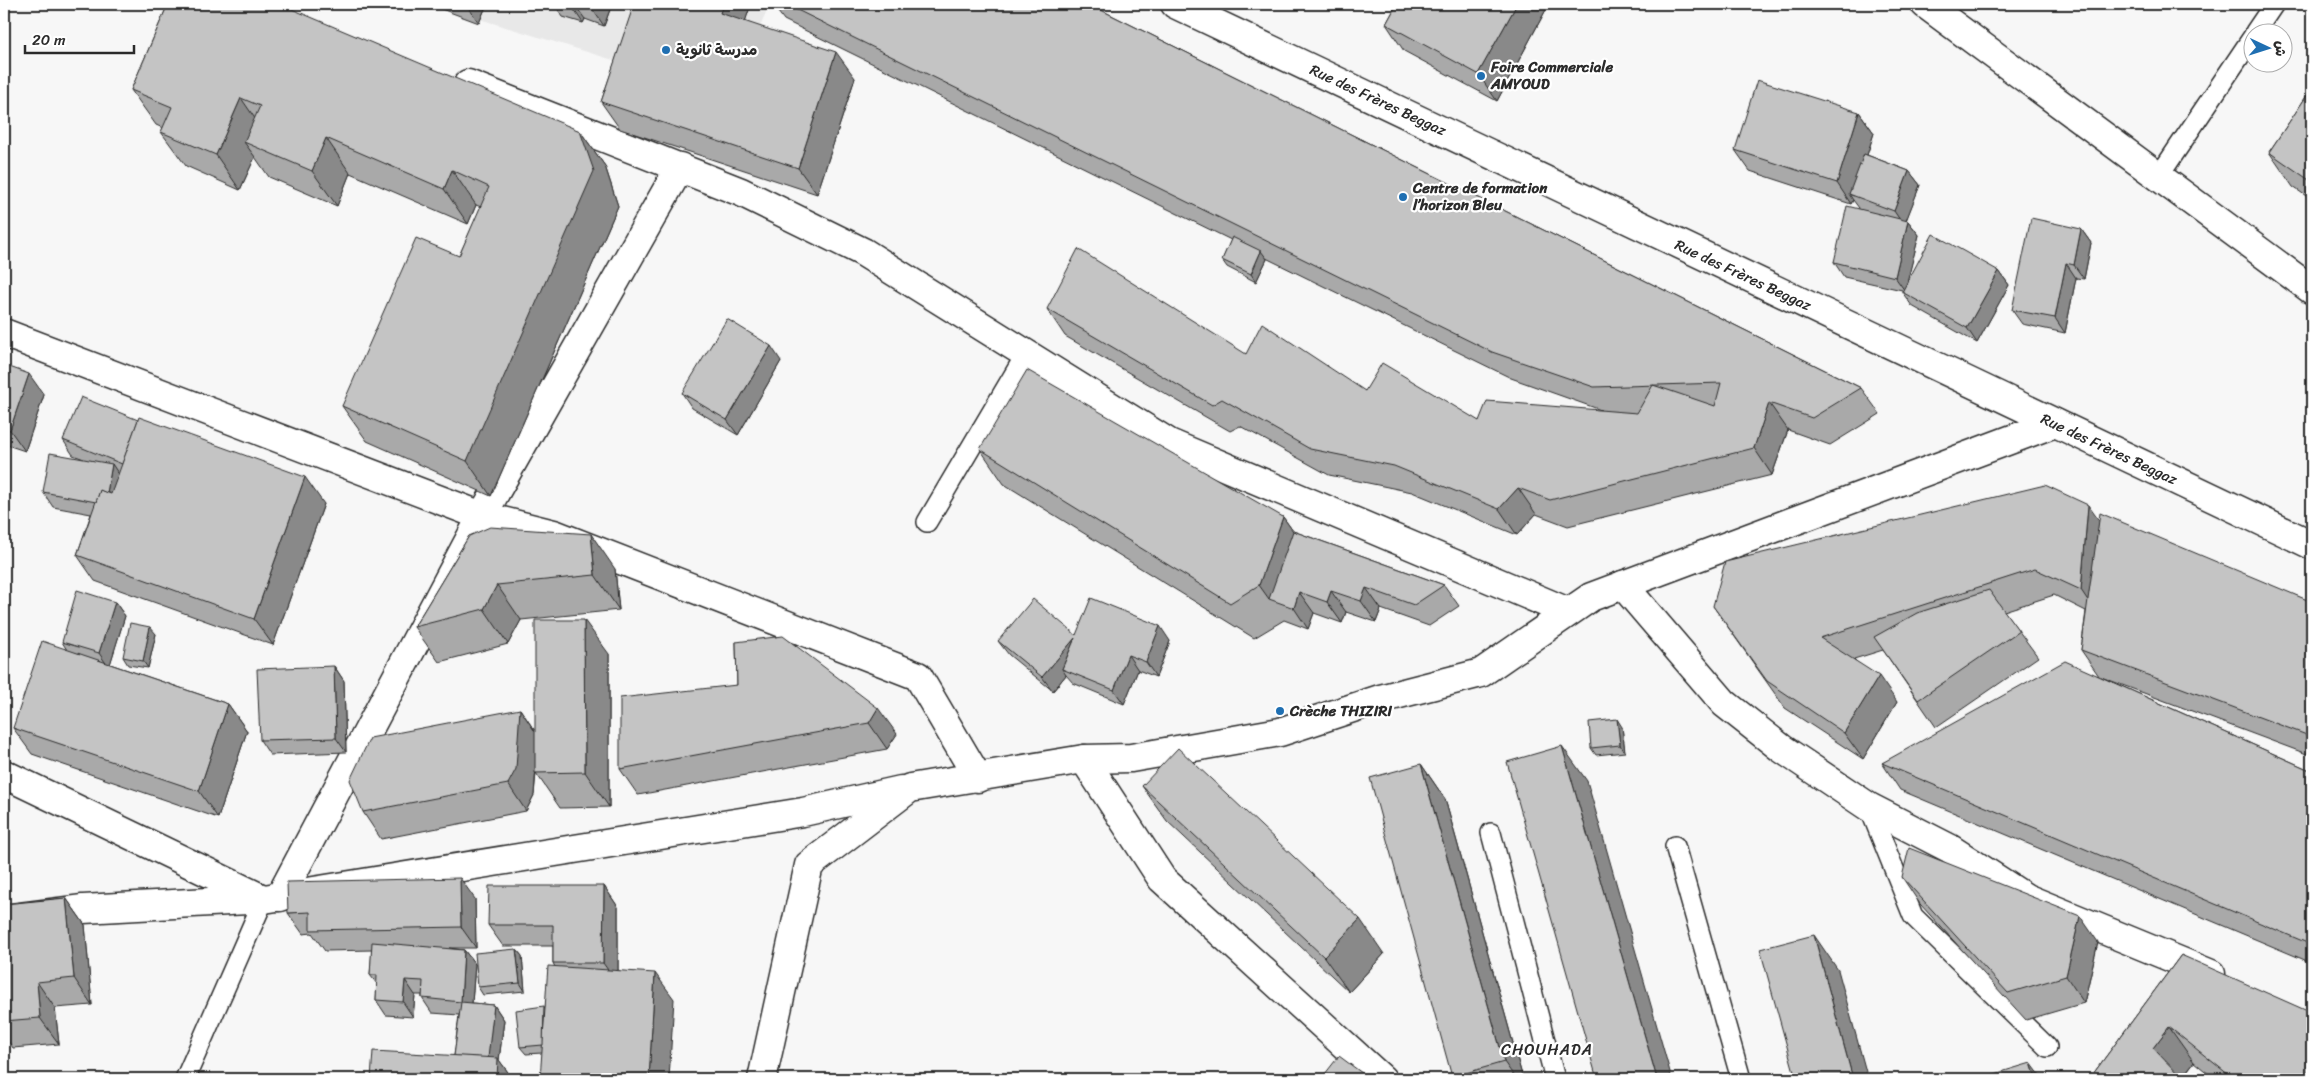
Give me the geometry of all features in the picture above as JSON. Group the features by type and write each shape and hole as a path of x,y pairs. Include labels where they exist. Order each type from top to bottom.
{"street":[{"name":"Rue des Frères Beggaz","path":"1175,4 2312,545"},
{"path":"1925,4 2312,290"},
{"path":"444,74 741,192 863,252 1169,442 1568,612"},
{"path":"272,898 482,516 680,167"},
{"path":"4,333 482,516 554,534 918,676 978,778"},
{"path":"4,919 83,909 272,898 802,812 910,788 1084,759 1131,758 1280,732 1380,699 1481,673 1590,597 2055,423"},
{"path":"1623,585 1724,703 1781,748 1869,807 1949,848 2026,898 2233,983"},
{"path":"1084,759 1162,879 1382,1079"},
{"path":"4,774 272,898"},
{"path":"762,1079 809,865 910,788"}],"lane":[{"path":"2262,22 2274,4"},
{"path":"2159,176 2244,49"},
{"path":"927,522 1026,354"},
{"path":"1869,807 1913,916 2047,1047"},
{"path":"1491,833 1554,1079"},
{"path":"1675,846 1741,1079"},
{"path":"185,1079 272,898"}],"shaded area":[{"name":"مدرسة ثانوية","path":"431,4 770,4 730,96"}],"building":[{"path":"168,4 280,4 580,131 594,171 467,461 342,406 416,238 459,256 489,187 452,170 444,189 326,138 312,171 244,142 260,106 241,98 216,155 161,132 172,107 131,90"},
{"path":"634,4 723,4 720,13 836,52 798,168 601,102"},
{"path":"785,4 1089,4 1861,388 1812,418 1769,403 1754,448 1550,500 1518,488 1499,509 1394,466 1310,449 1222,399 1212,405 1047,309 1078,249 1246,354 1262,323 1365,391 1382,363 1479,421 1487,401 1637,413 1653,385 1594,387 1492,352","holes":["1721,383 1715,406 1653,385"]},
{"path":"1397,4 1517,4 1478,74 1386,24"},
{"path":"1757,80 1859,112 1837,183 1735,150"},
{"path":"2312,88 2312,182 2269,152"},
{"path":"1864,154 1909,171 1894,211 1849,194"},
{"path":"1847,206 1908,221 1895,277 1834,262"},
{"path":"2031,218 2081,229 2074,265 2066,263 2055,318 2012,310"},
{"path":"1933,234 1999,271 1967,328 1902,292"},
{"path":"1232,237 1261,251 1251,274 1222,260"},
{"path":"727,319 771,346 727,420 682,393"},
{"path":"4,365 29,374 10,430 4,428"},
{"path":"1027,370 1283,517 1259,585 1230,603 980,449"},
{"path":"81,397 138,420 122,464 63,440"},
{"path":"139,417 305,477 254,619 77,555 100,490 111,494"},
{"path":"50,453 112,464 107,493 100,490 96,502 43,492"},
{"path":"2045,485 2088,505 2081,590 2035,569 1820,638 1879,676 1844,733 1767,681 1713,606 1725,562"},
{"path":"2100,513 2312,602 2312,737 2081,650"},
{"path":"490,527 591,534 595,575 497,585 484,609 414,627 469,536"},
{"path":"1293,531 1444,585 1414,605 1366,588 1361,601 1331,591 1327,602 1299,592 1294,608 1269,599"},
{"path":"77,590 115,602 99,653 62,642"},
{"path":"1989,590 2019,631 1918,700 1874,637 1917,613"},
{"path":"1091,598 1160,626 1146,662 1128,655 1114,690 1062,669 1075,638 1042,677 998,641 1033,599 1076,635"},
{"path":"535,620 584,620 585,772 535,773"},
{"path":"130,623 150,627 143,661 123,657"},
{"path":"783,636 878,708 869,723 620,769 620,698 737,685 736,642"},
{"path":"42,641 228,704 199,791 13,728"},
{"path":"2065,661 2312,771 2312,945 1882,763"},
{"path":"334,666 336,738 260,740 257,669"},
{"path":"520,709 516,769 508,784 363,812 350,780 370,738"},
{"path":"1617,719 1620,745 1591,748 1589,722"},
{"path":"1562,746 1657,1079 1597,1079 1507,762"},
{"path":"1178,748 1360,919 1324,957 1142,786"},
{"path":"1421,764 1504,1062 1452,1077 1370,778"},
{"path":"1909,848 2080,916 2066,976 2008,993 1902,877"},
{"path":"460,878 461,927 310,930 310,912 288,913 287,882"},
{"path":"489,886 604,886 603,963 553,963 553,925 488,925"},
{"path":"66,898 74,978 37,982 40,1018 4,1021 4,904"},
{"path":"1814,935 1853,1079 1796,1079 1760,949"},
{"path":"372,942 464,950 461,1002 422,998 423,981 405,980 403,1002 376,1000 377,975 370,975"},
{"path":"516,949 520,983 478,987 475,953"},
{"path":"2181,955 2312,1013 2312,1079 2234,1079 2169,1027 2153,1048 2183,1079 2098,1079 2093,1074"},
{"path":"548,966 655,973 649,1079 540,1079"},
{"path":"461,1002 494,1005 488,1058 454,1056"},
{"path":"544,1006 543,1045 520,1047 516,1010"},
{"path":"373,1051 498,1058 497,1079 371,1079"},
{"path":"1339,1056 1370,1079 1321,1079"},
{"path":"2031,1063 2036,1079 1978,1079"}],"place":[{"name":"مدرسة ثانوية","path":"666,50"},
{"name":"Foire Commerciale AMYOUD","path":"1481,76"},
{"name":"Centre de formation l’horizon Bleu","path":"1403,197"},
{"name":"Crèche THIZIRI","path":"1280,711"}],"district":[{"name":"CHOUHADA","path":"1547,1049"}]}
